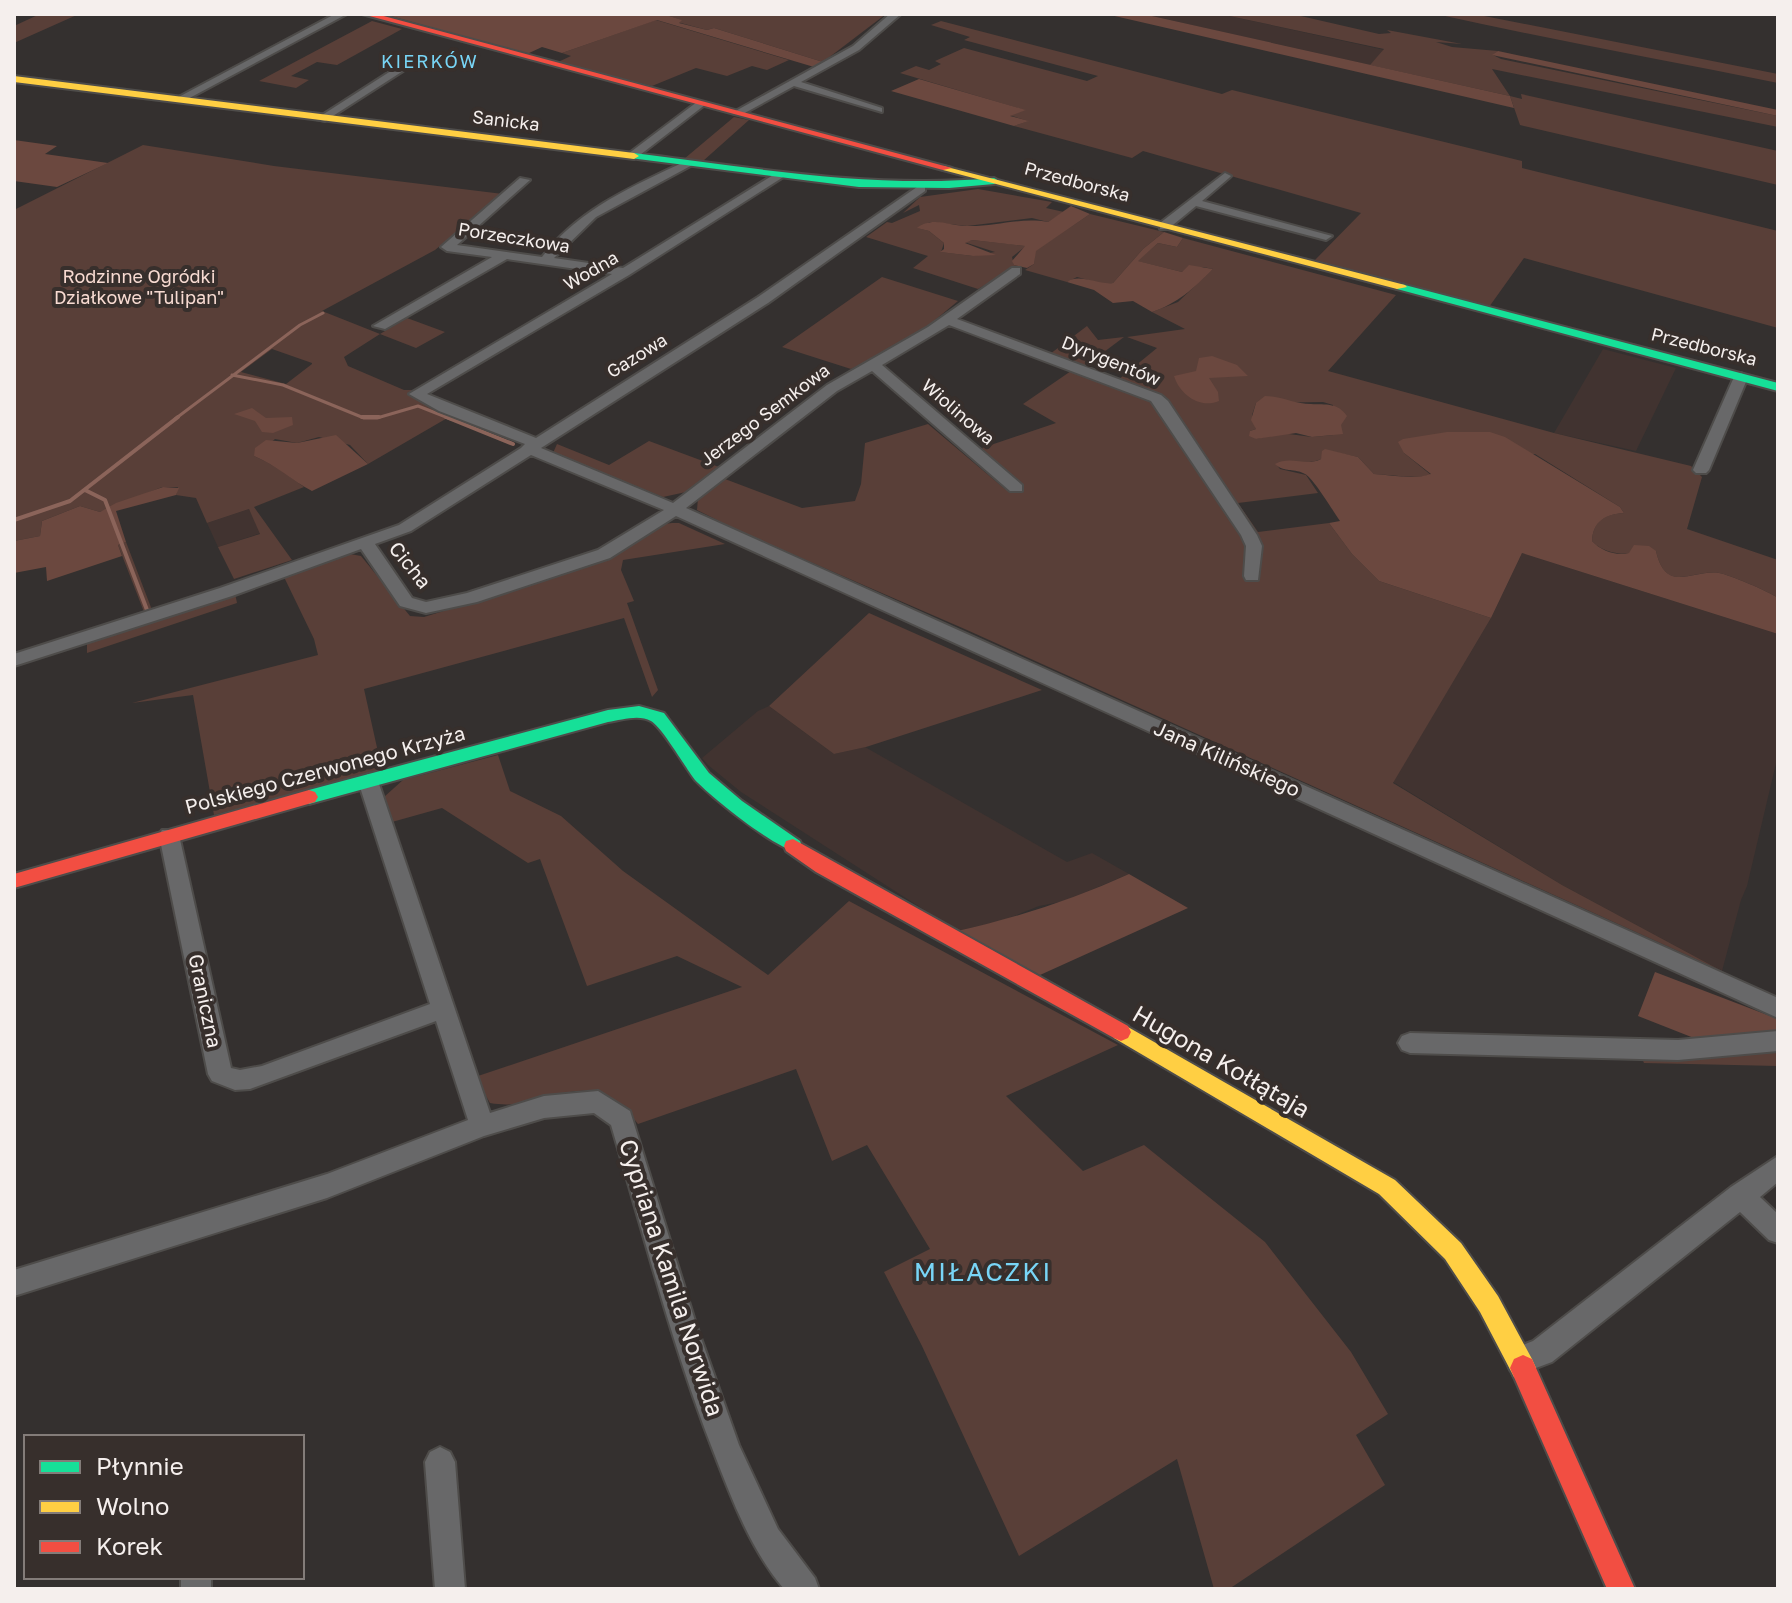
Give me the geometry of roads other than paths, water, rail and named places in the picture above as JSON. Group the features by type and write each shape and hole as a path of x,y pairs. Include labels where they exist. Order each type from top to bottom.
{"street":[{"path":"178,100 342,14"},
{"path":"737,113 856,48 896,14"},
{"name":"Przedborska","path":"377,15 701,104 1778,387"},
{"path":"321,119 398,71"},
{"name":"Sanicka","path":"14,79 321,119 921,189 994,181"},
{"path":"794,83 878,110"},
{"path":"632,156 701,104"},
{"path":"545,261 557,243 583,220 690,163"},
{"name":"Wodna","path":"532,445 416,394 625,272 782,174"},
{"path":"1164,226 1225,176"},
{"name":"Porzeczkowa","path":"524,180 447,247 625,272"},
{"name":"Gazowa","path":"366,544 409,525 763,300 921,189"},
{"path":"1194,202 1326,236"},
{"path":"380,326 503,256"},
{"name":"Jerzego Semkowa","path":"675,509 832,388 948,320 1016,271"},
{"name":"Dyrygentów","path":"948,320 1156,398 1163,404 1249,535 1254,546 1252,576"},
{"name":"Wiolinowa","path":"874,365 1016,488"},
{"path":"1701,470 1741,377"},
{"path":"532,445 675,509"},
{"name":"Cicha","path":"14,660 366,544 406,602 417,608 436,607 604,554 675,509"},
{"name":"Jana Kilińskiego","path":"675,509 1778,1008"},
{"name":"Polskiego Czerwonego Krzyża","path":"14,881 169,835 608,716 630,712 650,713"},
{"name":"Hugona Kołłątaja","path":"650,713 658,717 703,777 736,806 823,867 1131,1037 1387,1187 1453,1251 1489,1304 1520,1360 1621,1589"},
{"path":"368,781 482,1126"},
{"name":"Graniczna","path":"169,835 220,1074 227,1079 239,1082 262,1076 445,1008"},
{"path":"1410,1043 1678,1050 1778,1041"},
{"name":"Cypriana Kamila Norwida","path":"14,1283 327,1186 482,1126 544,1107 598,1102 621,1119 701,1384 747,1501 785,1568 804,1589"},
{"path":"1520,1360 1542,1352 1778,1167"},
{"path":"1740,1195 1778,1231"},
{"path":"440,1462 450,1589"}],"waterway":[{"path":"233,375 300,325 323,313"},
{"path":"175,419 233,375"},
{"path":"233,375 283,385 364,418 377,418 418,406 449,418"},
{"path":"14,520 70,501 178,417"},
{"path":"362,417 379,417"},
{"path":"449,418 513,444"},
{"path":"85,490 105,500 147,610"}],"district":[{"name":"KIERKÓW","path":"430,62"},
{"name":"MIŁACZKI","path":"983,1272"}],"park label":[{"name":"Rodzinne Ogródki Działkowe \"Tulipan\"","path":"139,287"}]}
